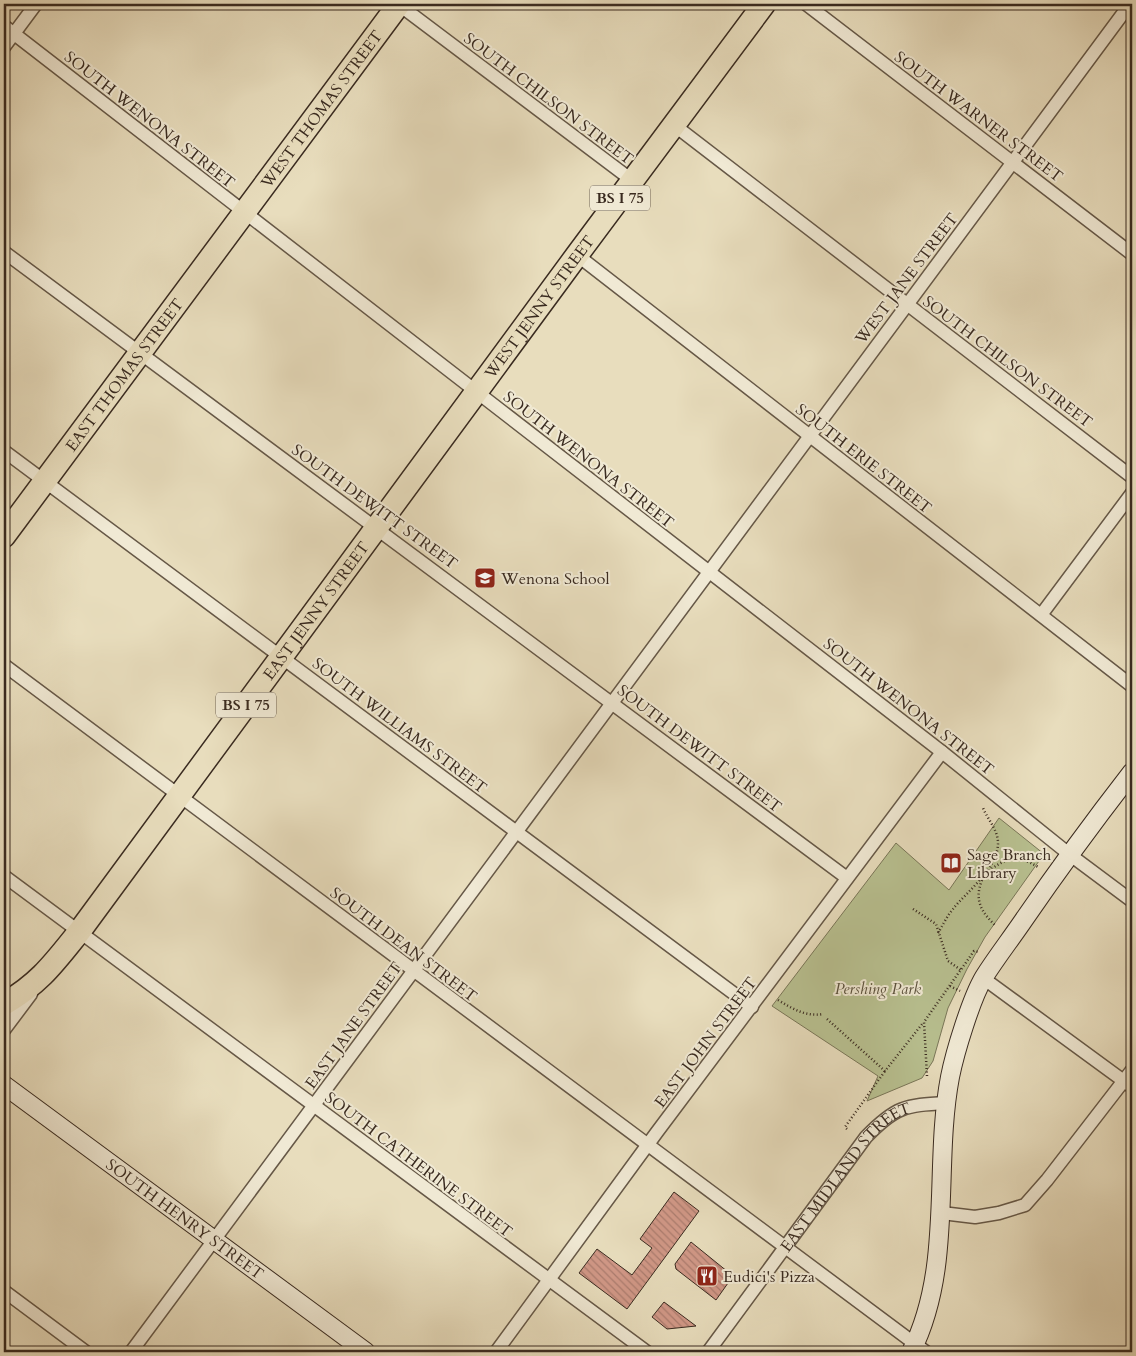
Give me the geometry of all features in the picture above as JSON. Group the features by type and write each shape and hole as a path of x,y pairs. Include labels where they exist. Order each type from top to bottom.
{"highway":[{"name":"WEST THOMAS STREET","path":"243,212 399,4"},
{"name":"WEST JENNY STREET","path":"477,393 764,4"},
{"name":"EAST THOMAS STREET","path":"4,536 243,212"},
{"name":"EAST JENNY STREET","path":"4,1004 28,990 47,972 79,932 477,393"}],"main road":[{"path":"917,1350 931,1293 942,1212 946,1103 955,1055 983,978 1068,854 1132,772"},
{"name":"SOUTH HENRY STREET","path":"4,1085 366,1352"}],"street":[{"path":"4,47 9,30 36,4"},
{"name":"SOUTH CHILSON STREET","path":"399,4 633,182"},
{"name":"SOUTH WARNER STREET","path":"806,4 1132,254"},
{"name":"WEST JANE STREET","path":"708,571 1130,4"},
{"name":"SOUTH WENONA STREET","path":"9,30 942,752 1068,854 1132,901"},
{"name":"SOUTH CHILSON STREET","path":"674,125 1132,477"},
{"name":"SOUTH DEWITT STREET","path":"4,252 847,878"},
{"name":"SOUTH ERIE STREET","path":"577,255 1132,686"},
{"name":"SOUTH WILLIAMS STREET","path":"4,451 752,1007"},
{"path":"1041,615 1132,492"},
{"name":"EAST JANE STREET","path":"131,1352 516,831 613,703 708,571"},
{"name":"SOUTH DEAN STREET","path":"4,665 647,1146 786,1246 917,1350"},
{"name":"EAST JOHN STREET","path":"496,1352 647,1146 942,752"},
{"name":"SOUTH CATHERINE STREET","path":"4,876 647,1352"},
{"name":"EAST JENNY STREET","path":"4,1030 47,972"},
{"path":"983,978 1128,1084"},
{"path":"942,1212 975,1217 999,1214 1025,1205 1128,1084 1132,1070"},
{"name":"EAST MIDLAND STREET","path":"708,1352 866,1137 882,1121 896,1111 913,1105 946,1103"},
{"path":"4,1291 86,1352"}],"path":[{"path":"938,932 952,910 984,874 993,860 998,844 995,828 983,808"},
{"path":"996,926 986,919 978,901 984,874 1002,861 1015,858 1027,860 1038,867"},
{"path":"913,909 936,924 948,961 961,970"},
{"path":"848,1130 845,1128 885,1071 924,1022 974,951 979,952"},
{"path":"950,986 960,991"},
{"path":"778,1000 796,1011 816,1015 823,1014"},
{"path":"826,1019 885,1071"},
{"path":"924,1022 927,1076"}],"green space":[{"name":"Pershing Park","path":"999,818 1044,854 985,937 967,969 948,1008 933,1061 922,1078 867,1101 878,1076 772,1006 896,843 949,890"}],"building":[{"path":"674,1192 699,1211 627,1309 579,1273 597,1249 632,1275 652,1248 640,1239"},
{"path":"691,1242 733,1276 716,1300 676,1269 675,1264"},
{"path":"664,1302 696,1326 667,1329 652,1317"}],"place":[{"name":"Wenona School","path":"485,578"},
{"name":"Sage Branch Library","path":"951,863"},
{"name":"Eudici's Pizza","path":"707,1276"}]}
